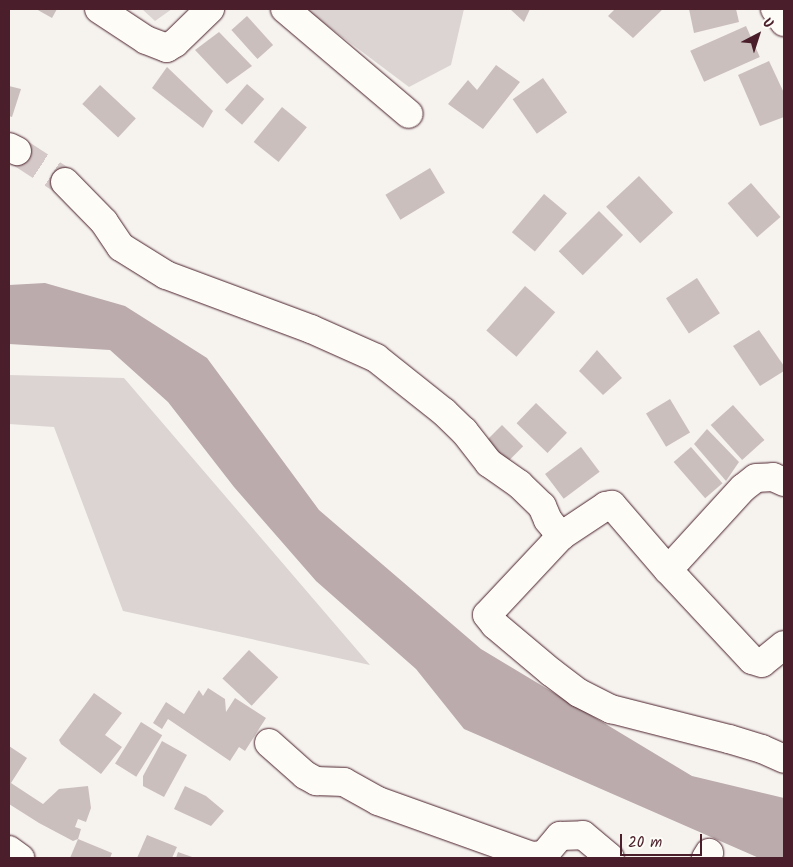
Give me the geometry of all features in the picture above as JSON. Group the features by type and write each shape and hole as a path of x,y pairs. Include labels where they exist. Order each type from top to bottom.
{"street":[{"path":"99,9 146,40 167,48 175,43 210,9"},
{"path":"285,9 410,114"},
{"path":"775,9 784,22"},
{"path":"65,182 104,222 121,247 166,274 311,329 376,358 444,412 464,431 489,463 519,484 542,506 548,520 560,536"},
{"path":"668,570 743,488 756,478 773,476 784,482"},
{"path":"784,645 762,663 752,660 668,570 612,505 606,506 560,536 489,612 489,620 494,625 579,694 611,709 729,739 762,749 784,759"},
{"path":"269,743 305,775 316,781 344,782 378,801 532,856 544,855 560,836 583,835 610,858"},
{"path":"9,850 20,858"}],"shaded area":[{"path":"142,9 172,9 155,21"},
{"path":"305,9 464,9 451,65 409,87"},
{"path":"45,283 125,306 207,358 319,510 481,649 692,776 784,798 784,858 759,858 464,729 416,669 316,581 234,487 168,402 110,350 9,344 9,285"},
{"path":"9,375 124,378 370,665 123,611 54,427 9,424"}],"building":[{"path":"36,9 57,9 52,18"},
{"path":"510,9 530,9 524,22"},
{"path":"615,9 663,9 633,38 608,16"},
{"path":"689,9 736,9 739,22 694,33"},
{"path":"247,16 273,45 257,59 231,30"},
{"path":"746,26 760,57 704,82 690,51"},
{"path":"219,32 252,66 227,84 195,50"},
{"path":"769,61 784,93 784,117 760,126 738,75"},
{"path":"496,65 520,82 483,129 448,104 468,80 477,90"},
{"path":"167,67 213,111 203,128 152,88"},
{"path":"543,78 567,112 537,134 513,99"},
{"path":"247,84 264,99 242,125 225,110"},
{"path":"100,85 136,118 118,137 82,104"},
{"path":"9,86 21,89 12,117 9,116"},
{"path":"282,107 307,127 279,162 254,142"},
{"path":"430,168 445,193 400,220 385,195"},
{"path":"639,176 673,213 640,243 606,207"},
{"path":"751,183 781,217 757,237 728,203"},
{"path":"544,194 567,213 535,252 512,232"},
{"path":"599,211 623,235 583,275 559,251"},
{"path":"697,278 720,313 689,333 666,298"},
{"path":"525,286 555,312 516,357 486,331"},
{"path":"759,330 784,366 784,371 760,386 733,346"},
{"path":"597,350 622,378 603,395 579,371"},
{"path":"670,399 690,432 666,447 646,413"},
{"path":"536,403 567,433 547,453 517,423"},
{"path":"733,405 764,440 742,460 711,425"},
{"path":"502,425 523,446 502,467 481,446"},
{"path":"707,429 739,462 726,481 694,444"},
{"path":"581,447 600,472 564,499 545,474"},
{"path":"691,447 722,483 705,498 674,462"},
{"path":"249,650 278,677 252,706 222,679"},
{"path":"208,688 225,699 226,712 235,698 266,718 245,751 239,747 230,761 168,719 162,729 153,723 166,702 184,714 199,690 203,696"},
{"path":"94,693 122,713 105,735 122,747 101,774 61,744 59,740"},
{"path":"141,722 162,735 136,777 115,764"},
{"path":"162,741 187,755 164,797 143,786 143,776"},
{"path":"9,746 27,758 11,783 43,804 59,789 88,786 91,808 86,822 78,819 75,827 81,829 78,839 73,841 9,804"},
{"path":"185,786 206,796 224,811 211,826 174,809"},
{"path":"147,835 177,847 172,858 137,858"},
{"path":"78,839 112,853 110,858 70,858"},
{"path":"178,852 195,858 176,858"}],"tunnel":[{"path":"17,151 65,182"}]}
